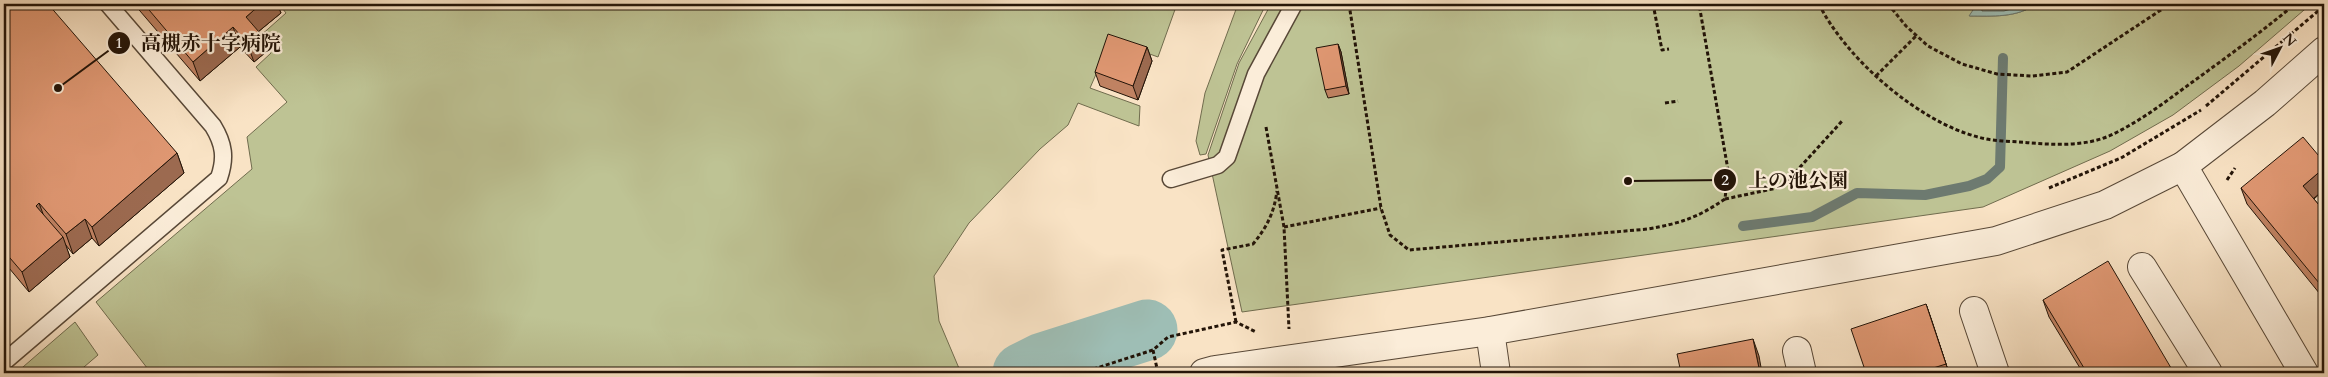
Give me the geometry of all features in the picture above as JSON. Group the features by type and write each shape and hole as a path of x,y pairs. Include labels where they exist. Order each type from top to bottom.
{"street":[{"path":"1212,372 1490,331 1996,241 2105,205 2183,166 2265,103 2324,51"},
{"path":"2183,166 2304,373"},
{"path":"2142,267 2208,373"},
{"path":"1974,310 1994,373"},
{"path":"1490,331 1496,373"}],"lane":[{"path":"4,362 219,178 224,165 224,150 213,126 108,4"},
{"path":"1171,179 1218,165 1227,157 1256,74 1294,4"}],"path":[{"path":"1349,4 1381,208 1390,235 1409,250 1648,229 1679,224 1704,213 1725,199 1782,187 1843,120"},
{"path":"1653,4 1662,50 1669,49"},
{"path":"1699,4 1728,170 1725,199"},
{"path":"1820,4 1839,37 1876,76 1918,108 1949,126 1979,138 2043,144 2082,144 2109,136 2154,110 2295,4"},
{"path":"1888,4 1916,36 1928,46 1962,64 1997,74 2032,76 2067,72 2170,4"},
{"path":"2040,192 2121,158 2201,110 2324,6"},
{"path":"1876,76 1916,36"},
{"path":"1665,103 1678,101"},
{"path":"1265,122 1284,226 1289,330"},
{"path":"2226,182 2238,163"},
{"path":"1236,322 1222,250 1253,244 1266,228 1272,214 1277,188"},
{"path":"1284,226 1381,208"},
{"path":"1081,373 1153,350 1168,337 1236,322 1255,332 1264,332"},
{"path":"1280,330 1298,328"},
{"path":"1153,350 1158,373"}],"green space":[{"path":"279,4 1177,4 1158,57 1111,40 1090,88 1140,106 1139,126 1078,103 1068,125 1040,149 969,223 934,276 939,321 961,373 151,373 96,302 252,169 247,137 287,102 256,67 271,53 259,37 286,13"},
{"path":"1238,4 1266,4 1237,64 1206,154 1200,155 1196,141 1205,93"},
{"path":"1271,4 1977,4 1970,16 1987,16 2013,14 2029,9 2036,4 2311,4 2239,66 2173,115 2110,151 1983,207 1242,312 1208,155 1239,63"},
{"path":"75,322 98,355 77,373 16,373"}],"water":[{"path":"1977,4 2036,4 2029,9 2013,14 1969,16"}],"building":[{"path":"4,4 48,4 177,153 92,227 85,219 66,234 39,203 36,206 63,237 22,272 4,251"},
{"path":"144,4 261,4 246,17 259,32 247,43 233,27 193,62"},
{"path":"1108,34 1147,47 1133,86 1095,72"},
{"path":"1338,44 1346,86 1325,90 1316,48"},
{"path":"2303,137 2324,162 2324,168 2303,186 2324,211 2324,289 2241,188"},
{"path":"2108,261 2174,373 2087,373 2043,300"},
{"path":"1926,304 1946,364 1927,370 1928,373 1866,373 1851,329"},
{"path":"1753,339 1760,373 1681,373 1677,354"}],"waterway":[{"path":"1743,226 1812,217 1857,193 1925,195 1969,186 1987,179 2000,167 2003,58"},
{"path":"1023,373 1043,363 1147,330"}],"place":[{"name":"高槻赤十字病院","path":"58,88"},
{"name":"上の池公園","path":"1628,181"}]}
